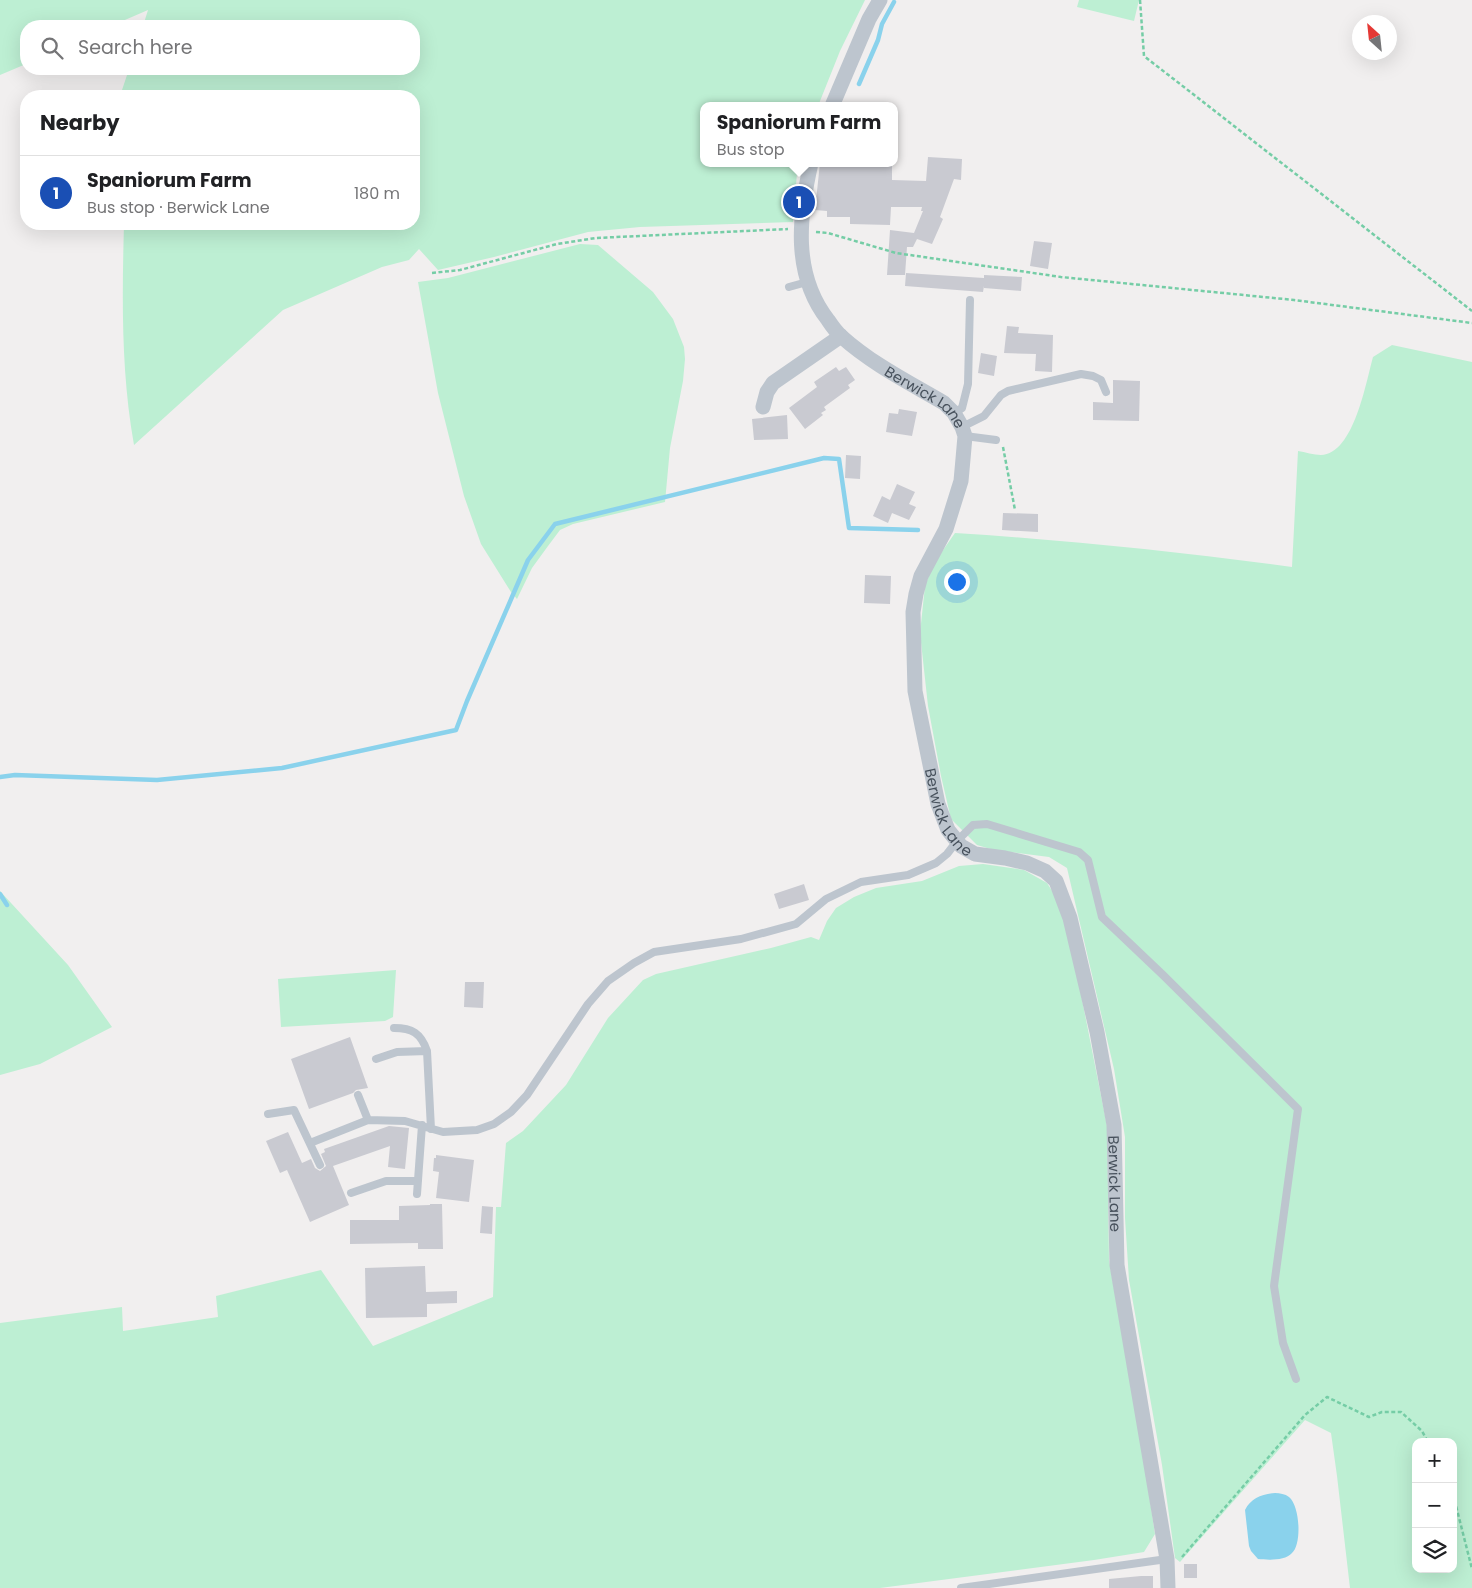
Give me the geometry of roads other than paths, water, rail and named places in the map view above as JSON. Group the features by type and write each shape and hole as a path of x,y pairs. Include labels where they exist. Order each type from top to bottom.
{"street":[{"path":"834,102 880,0"},
{"name":"Berwick Lane","path":"810,167 800,230 802,261 807,282 821,311 841,336 864,355 944,403 960,426 961,482 946,529 921,576 913,612 917,700 938,804 948,830 961,846 975,854 1027,863 1045,871 1056,881 1070,918 1097,1032 1114,1125 1117,1265 1168,1573"},
{"path":"763,407 767,392 773,382 841,336"}],"lane":[{"path":"789,287 807,282"},
{"path":"960,426 968,384 970,300"},
{"path":"960,426 984,416 1001,395 1008,391 1067,376 1081,374 1093,376 1101,380 1106,392"},
{"path":"960,426 996,440"},
{"path":"310,1143 368,1120 405,1121 444,1132 477,1130 494,1124 511,1112 527,1095 588,1004 608,981 634,963 654,952 741,939 796,924 826,899 861,882 908,875 936,863 947,854 973,825 987,824 1079,852 1088,860 1102,917 1164,975 1298,1109 1285,1217 1274,1286 1283,1343 1296,1379"},
{"path":"394,1028 413,1030 424,1042 427,1051 431,1129"},
{"path":"376,1059 397,1052 427,1051"},
{"path":"358,1095 368,1120"},
{"path":"268,1114 294,1110 320,1165"},
{"path":"417,1194 422,1125"},
{"path":"351,1193 386,1180 418,1181"},
{"path":"965,1588 1168,1573"}],"water":[{"path":"1281,1493 1289,1497 1296,1508 1297,1542 1289,1556 1271,1560 1258,1559 1249,1546 1245,1510 1250,1502 1257,1497"}],"waterway":[{"path":"859,84 878,40 882,24 894,2"},
{"path":"0,777 15,775 157,780 282,768 456,730 528,560 555,524 824,458 839,459 849,528 918,530"},
{"path":"0,894 7,905"}],"place":[{"name":"Spaniorum Farm","path":"799,202"}]}
